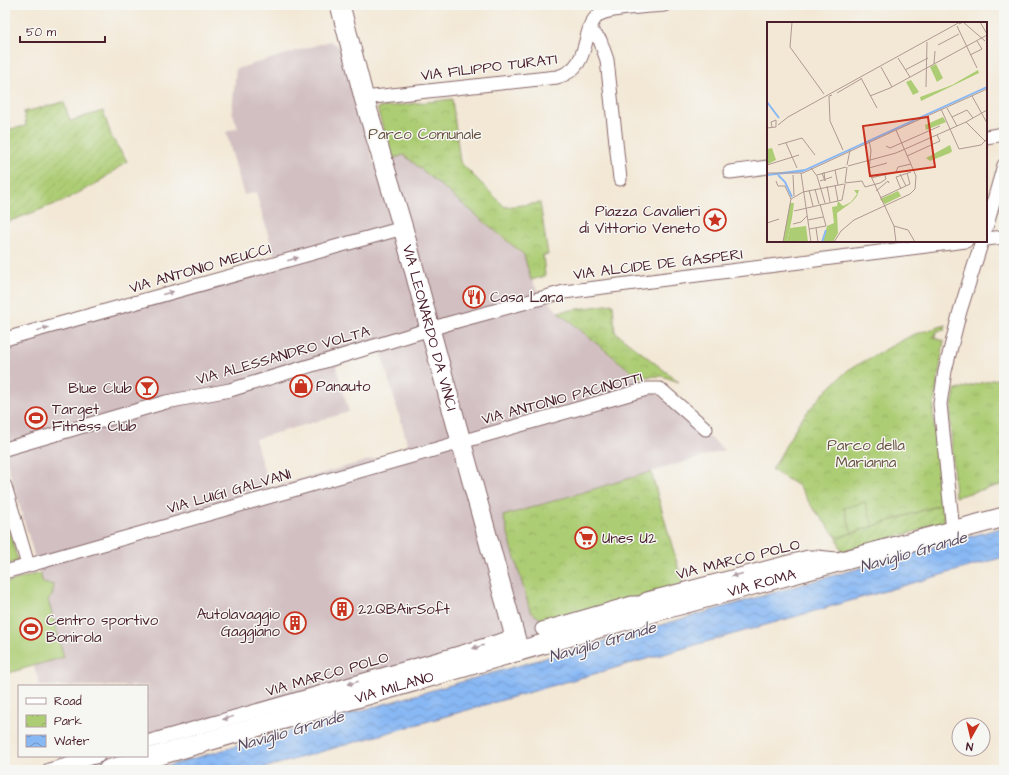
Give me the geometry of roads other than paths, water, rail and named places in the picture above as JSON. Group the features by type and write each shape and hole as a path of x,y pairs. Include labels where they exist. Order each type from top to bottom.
{"main road":[{"name":"VIA LEONARDO DA VINCI","path":"340,5 364,98 403,228 517,643"},
{"name":"VIA ROMA","path":"517,643 637,610 844,560 1004,517"},
{"name":"VIA MILANO","path":"108,770 517,643"}],"street":[{"name":"VIA FILIPPO TURATI","path":"364,98 557,77 567,74 574,68 582,57 590,30 600,14 609,10 664,5"},
{"path":"590,30 600,40 607,60 620,180"},
{"path":"987,137 1004,134"},
{"path":"987,224 1004,164"},
{"path":"730,172 767,167"},
{"name":"VIA ANTONIO MEUCCI","path":"5,339 403,228"},
{"path":"987,239 1004,237"},
{"name":"VIA ALCIDE DE GASPERI","path":"430,329 564,292 958,242"},
{"path":"953,531 940,404 945,371 982,242"},
{"name":"VIA ALESSANDRO VOLTA","path":"5,449 166,402 230,390 430,329"},
{"name":"VIA ANTONIO PACINOTTI","path":"462,443 646,389 660,389 706,429"},
{"name":"VIA LUIGI GALVANI","path":"5,572 462,443"},
{"path":"5,486 28,565"},
{"path":"542,629 632,603 637,610"},
{"name":"VIA MARCO POLO","path":"148,742 479,647 517,643"},
{"path":"49,770 94,757"}],"water":[{"path":"1004,527 1004,557 257,770 153,770"}],"place":[{"name":"Piazza Cavalieri di Vittorio Veneto","path":"715,220"},
{"name":"Casa Lara","path":"474,297"},
{"name":"Panauto","path":"301,386"},
{"name":"Blue Club","path":"147,388"},
{"name":"Target Fitness Club","path":"36,418"},
{"name":"Unes U2","path":"586,538"},
{"name":"22QBAirSoft","path":"342,609"},
{"name":"Autolavaggio Gaggiano","path":"295,623"},
{"name":"Centro sportivo Bonirola","path":"31,629"}],"park label":[{"name":"Parco Comunale","path":"425,134"},
{"name":"Parco della Marianna","path":"866,454"}],"water label":[{"name":"Naviglio Grande","path":"913,551"},
{"name":"Naviglio Grande","path":"602,641"},
{"name":"Naviglio Grande","path":"290,730"}]}
